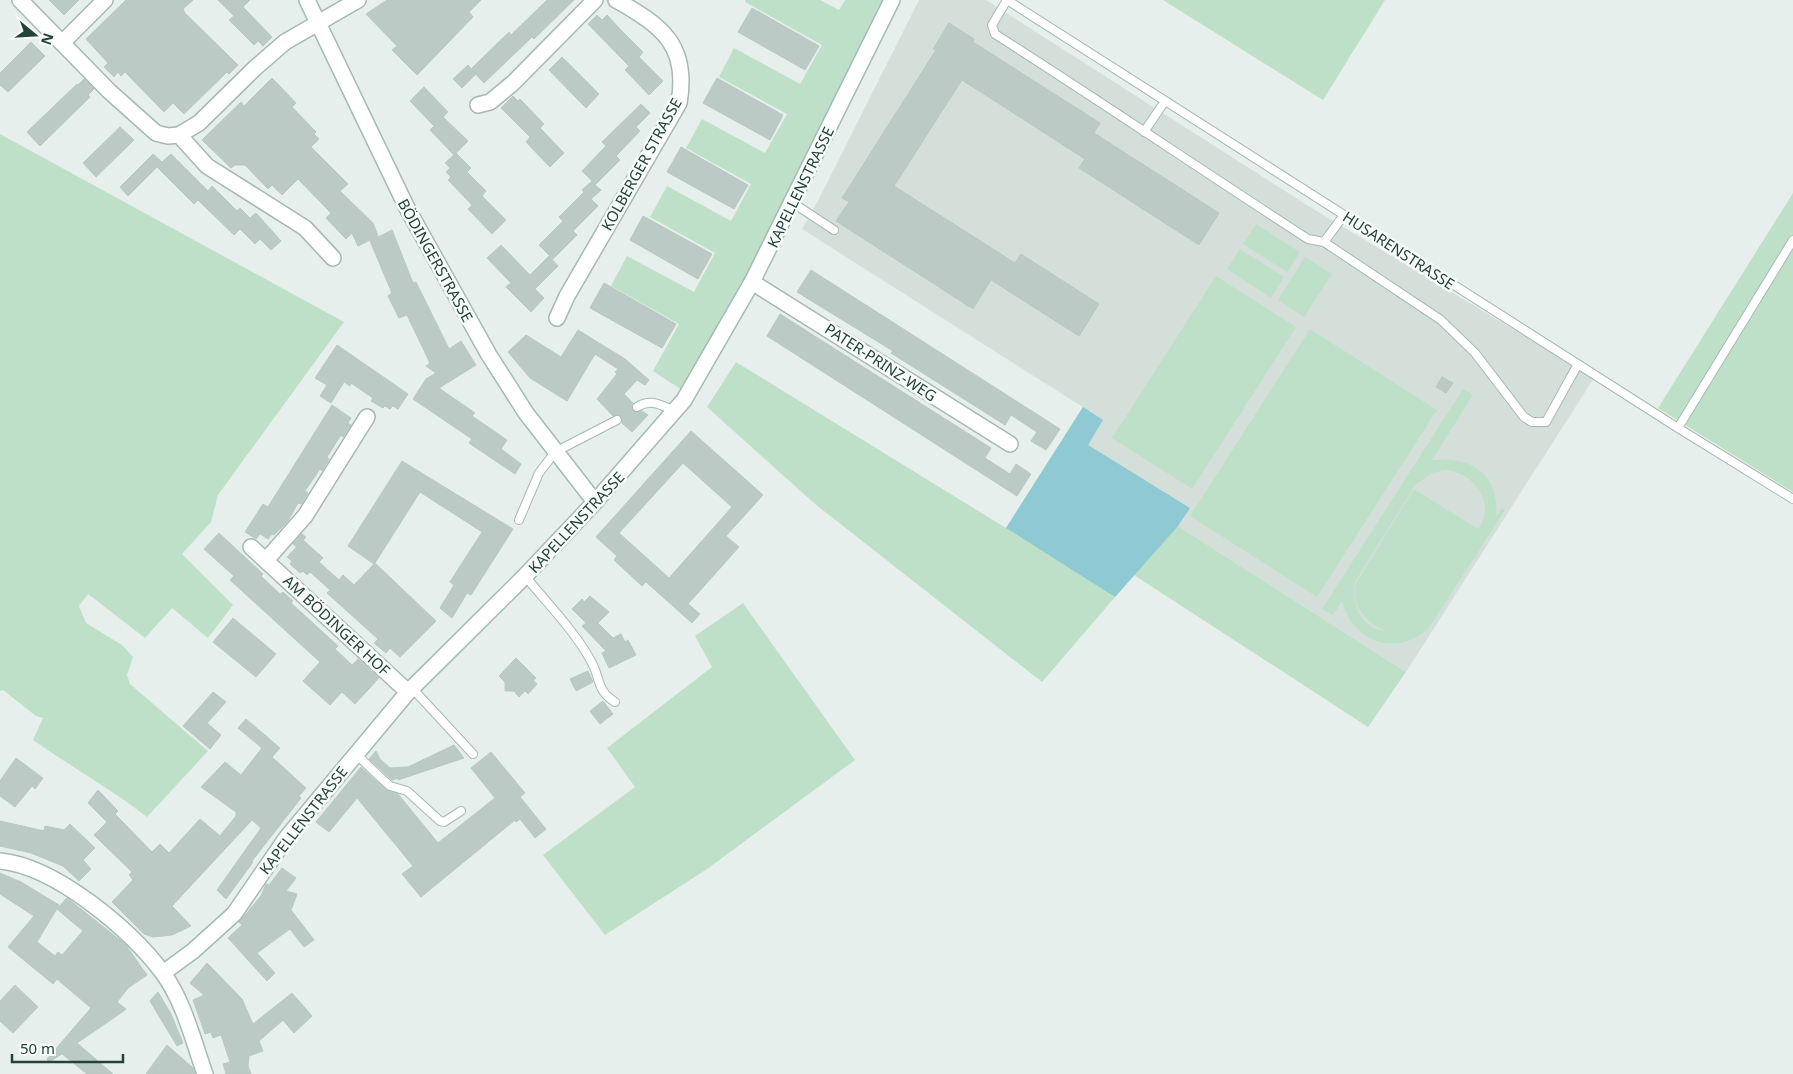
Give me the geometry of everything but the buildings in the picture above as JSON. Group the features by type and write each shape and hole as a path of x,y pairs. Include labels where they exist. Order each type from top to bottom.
{"street":[{"path":"20,0 62,43 156,132 168,136 179,135 199,123 255,68 286,42 358,0"},
{"path":"62,43 105,0"},
{"name":"BÖDINGERSTRASSE","path":"307,0 407,208 489,355 555,452 595,502"},
{"path":"478,105 490,102 513,83 595,0"},
{"name":"KOLBERGER STRASSE","path":"557,318 572,288 678,103 682,82 680,64 673,44 661,29 647,18 616,0"},
{"name":"KAPELLENSTRASSE","path":"163,973 193,951 234,914 287,837 410,690 525,576 595,502 675,411 694,384 752,282 892,0"},
{"path":"179,135 207,166 305,228 333,258"},
{"name":"PATER-PRINZ-WEG","path":"752,282 1010,444"},
{"path":"267,559 305,516 367,417"},
{"name":"AM BÖDINGER HOF","path":"252,547 410,690"},
{"path":"0,861 39,872 76,892 132,939 163,973 177,997 204,1074"}],"lane":[{"path":"1007,0 992,25 995,34 1308,239 1324,242 1441,320 1475,353 1518,410 1532,422 1546,422 1555,410 1578,364"},
{"name":"HUSARENSTRASSE","path":"1007,0 1678,428 1793,499"},
{"path":"1144,132 1165,101"},
{"path":"793,202 834,230"},
{"path":"1324,242 1344,215"},
{"path":"1678,428 1793,240"},
{"path":"637,406 647,401 675,411"},
{"path":"519,520 539,473 555,452 617,420"},
{"path":"525,576 573,634 592,662 604,694 616,702"},
{"path":"410,690 473,754"},
{"path":"355,754 385,782 407,791 440,820 444,822 461,811"}],"shaded area":[{"path":"919,0 986,0 1310,207 1594,378 1406,672 1178,526 1189,507 1087,445 1103,420 802,229"}],"green space":[{"path":"745,0 820,0 839,10 845,0 886,0 747,279 685,392 653,371 679,324 611,286 627,256 694,292 715,253 650,217 667,186 731,221 751,184 686,148 702,119 765,153 787,114 719,77 734,48 800,84 822,45 745,2"},
{"path":"1163,0 1385,0 1323,100"},
{"path":"0,134 344,322 218,495 211,522 182,554 233,605 208,638 172,608 145,638 88,594 79,606 86,623 122,645 133,657 127,675 130,684 208,751 147,817 33,740 43,718 36,716 3,690 0,691"},
{"path":"1793,193 1793,492 1658,408"},
{"path":"1256,224 1300,252 1287,272 1243,244"},
{"path":"1240,249 1284,277 1271,298 1227,269"},
{"path":"1305,257 1332,274 1304,317 1278,300"},
{"path":"1216,276 1296,327 1192,489 1112,438"},
{"path":"1310,329 1437,410 1317,597 1190,516"},
{"path":"736,362 1006,528 1083,407 1103,420 1088,445 1190,508 1178,526 1406,672 1368,727 1134,575 1042,682 815,504 707,407"},
{"path":"1463,389 1473,395 1432,460 1446,459 1459,461 1480,470 1488,479 1493,489 1496,502 1496,517 1502,508 1505,510 1429,628 1416,637 1390,644 1366,636 1356,627 1342,601 1333,615 1322,609","holes":["1445,470 1456,472 1473,483 1480,491 1484,500 1485,510 1478,529 1414,489 1356,583 1356,599 1361,613 1372,623 1386,631 1370,626 1360,614 1357,607 1354,590 1355,582 1416,484 1433,473"]},
{"path":"743,603 855,760 707,869 605,935 543,855 635,787 607,748 712,667 695,636"}],"water":[{"path":"1083,407 1103,420 1088,445 1190,508 1178,526 1115,597 1006,528"}]}
